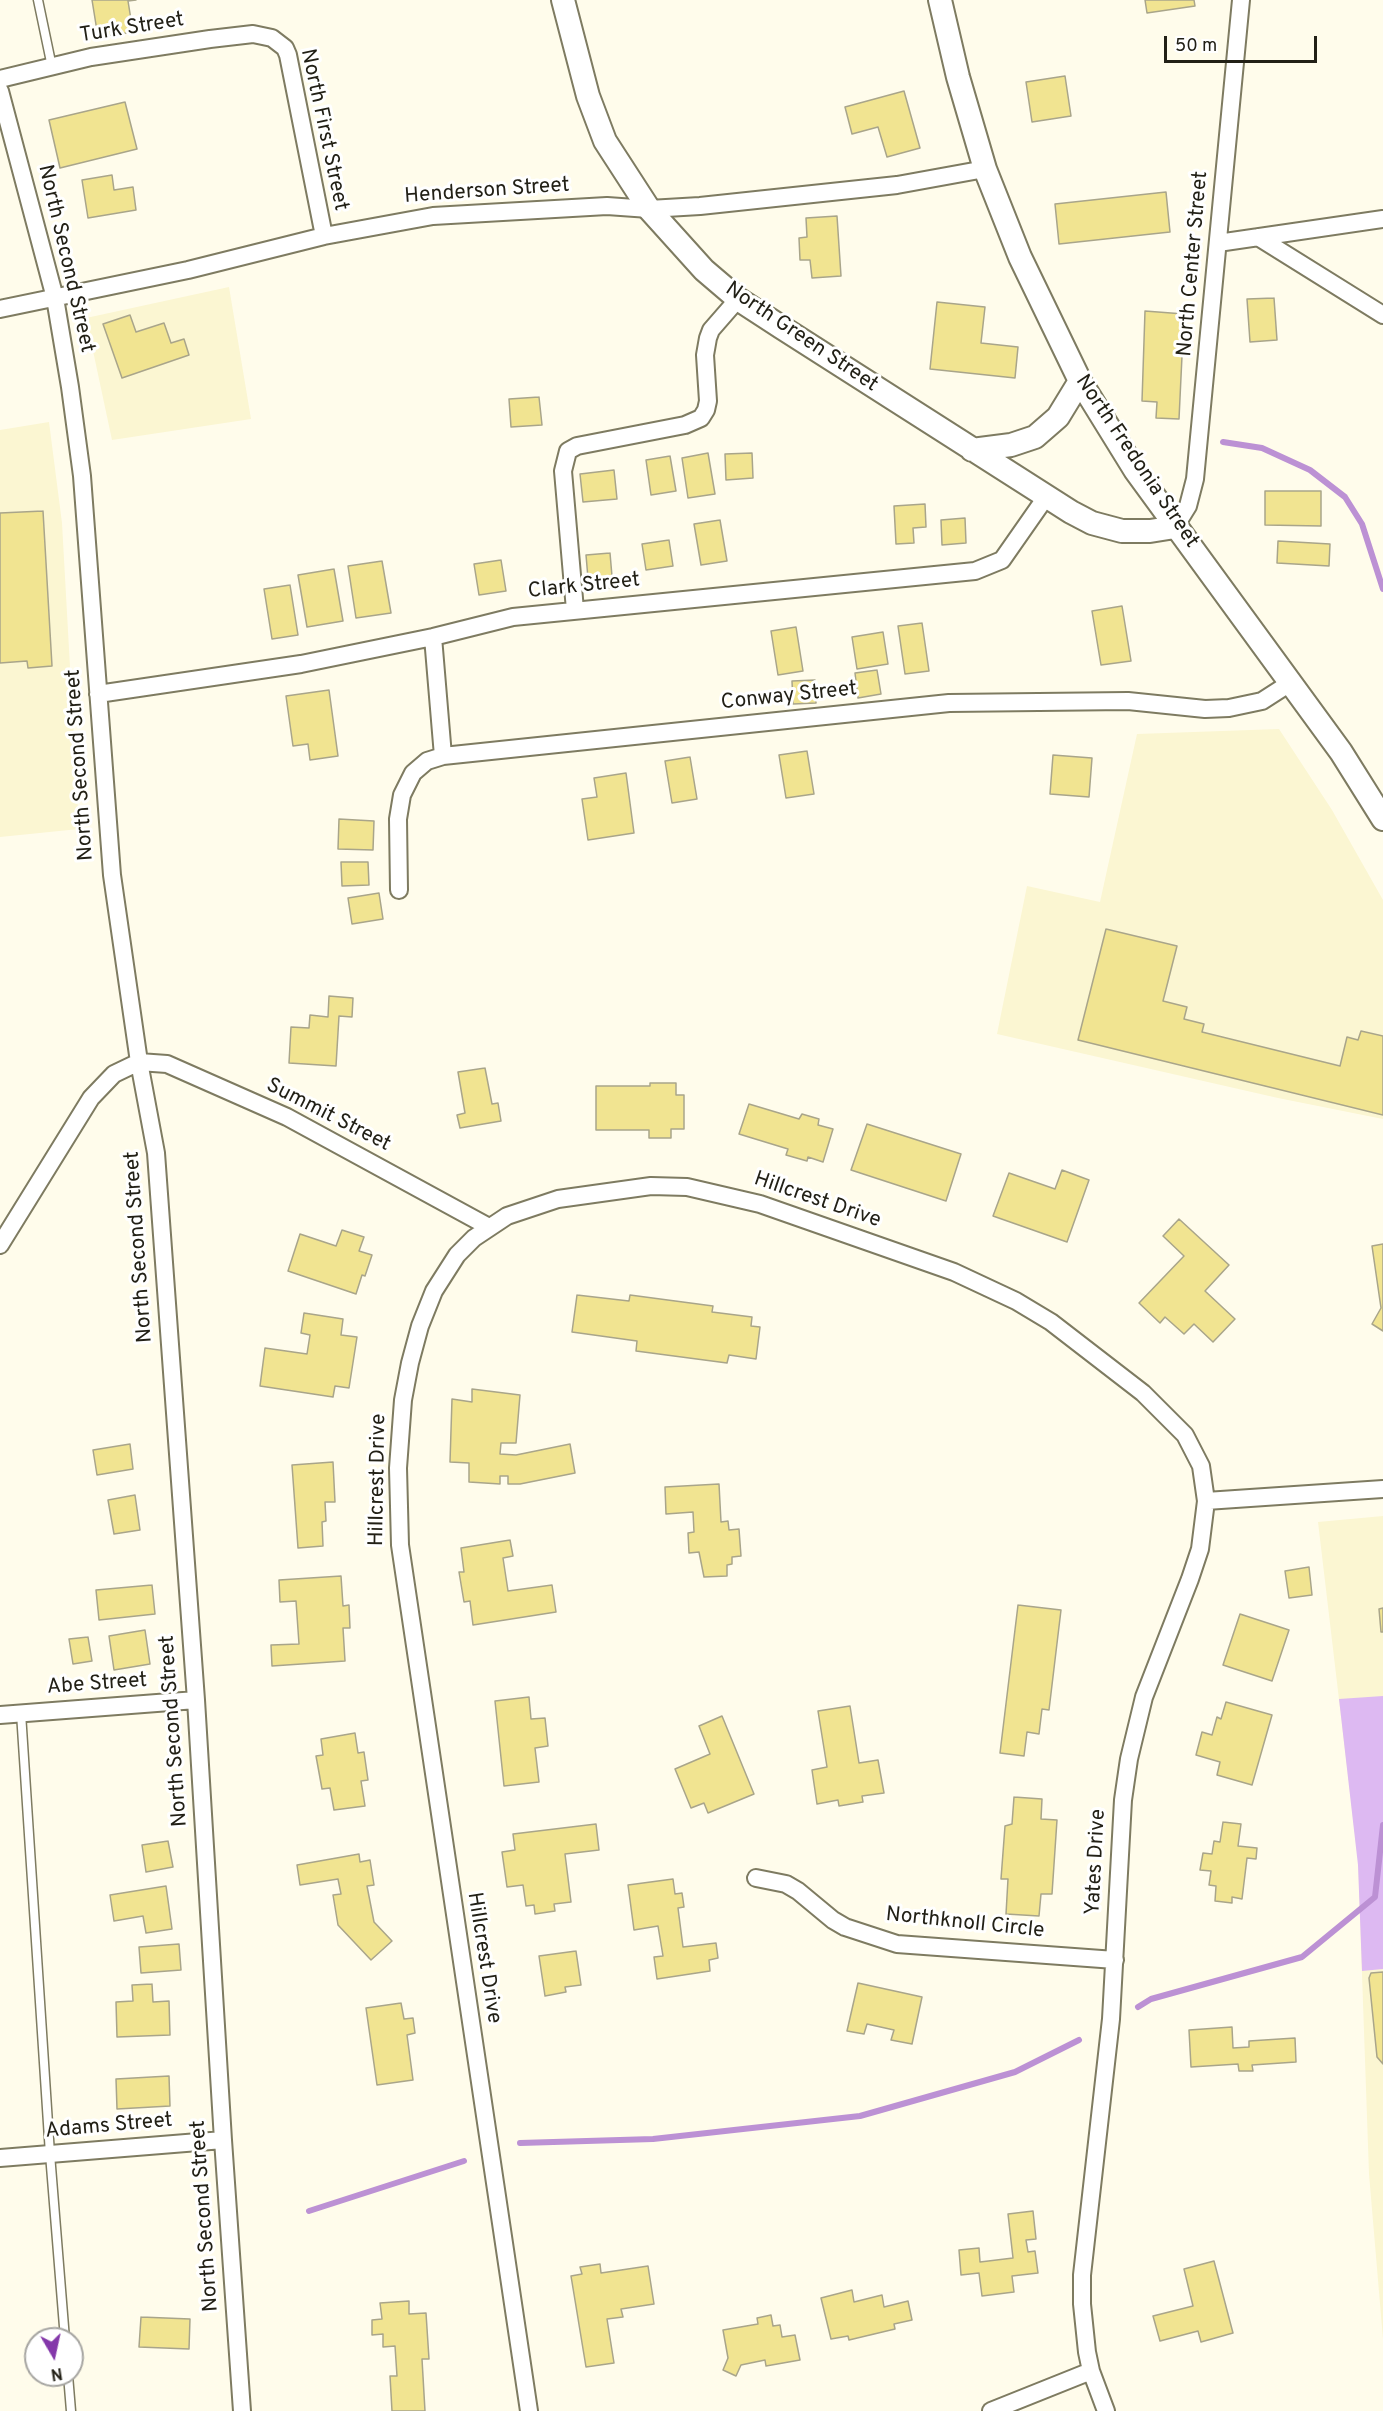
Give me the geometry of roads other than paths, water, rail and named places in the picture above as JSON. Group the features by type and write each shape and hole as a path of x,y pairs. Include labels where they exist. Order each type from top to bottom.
{"street":[{"name":"North Green Street","path":"563,0 580,70 596,120 617,162 649,209 695,262 738,298 972,450 1092,524 1137,532 1176,527"},
{"name":"North Fredonia Street","path":"940,0 958,77 985,169 1020,257 1080,381 1135,470 1341,752 1383,819"},
{"name":"North Center Street","path":"1176,527 1188,506 1195,479 1241,0"},
{"name":"Turk Street","path":"0,79 92,57 210,39 253,34 272,38"},
{"name":"North First Street","path":"272,38 285,48 288,55 324,237"},
{"name":"North Second Street","path":"0,91 55,298 82,476 112,875 156,1153 196,1700 222,2140 242,2411"},
{"name":"Henderson Street","path":"0,309 188,270 395,222 476,212 608,206 649,209 897,185 985,169"},
{"path":"1218,243 1383,219"},
{"path":"1258,237 1383,315"},
{"path":"576,610 563,471 568,451 577,446 685,425 701,418 708,401 705,365 708,338 711,330 738,298"},
{"path":"972,450 1011,445 1035,437 1058,417 1080,381"},
{"name":"Clark Street","path":"98,694 301,664 433,637 513,617 975,571 1002,560 1046,497"},
{"path":"433,637 443,756"},
{"name":"Conway Street","path":"399,890 398,819 405,786 420,767 434,758 949,703 1128,701 1205,709 1229,708 1262,701 1290,683"},
{"path":"0,1245 91,1098 114,1074 140,1062"},
{"name":"Summit Street","path":"140,1062 166,1064 287,1118 489,1227"},
{"name":"Hillcrest Drive","path":"529,2411 400,1545 398,1496 403,1400 410,1363 420,1326 445,1272 457,1255 489,1227 507,1216 558,1199 632,1188 687,1187 760,1204 954,1272 1016,1301 1051,1322 1143,1393 1185,1435 1201,1466 1206,1501"},
{"path":"1206,1501 1383,1489"},
{"name":"Yates Drive","path":"1106,2411 1091,2371 1084,2330 1082,2275 1111,2019 1123,1800 1129,1759 1144,1697 1200,1549 1206,1501"},
{"name":"Abe Street","path":"0,1715 196,1700"},
{"name":"Northknoll Circle","path":"756,1878 786,1884 845,1927 897,1944 1115,1960"},
{"name":"Adams Street","path":"0,2158 222,2140"},
{"path":"991,2411 1091,2371"}],"lane":[{"path":"38,0 52,66"},
{"path":"21,1713 50,2154 64,2327"},
{"path":"69,2387 71,2411"}],"waterway":[{"path":"1223,442 1262,448 1310,470 1345,497 1362,524 1383,589"},
{"path":"1138,2007 1151,1999 1302,1957 1375,1897 1383,1825"},
{"path":"520,2143 653,2139 860,2116 1015,2072 1079,2040"},
{"path":"309,2211 464,2161"}]}
